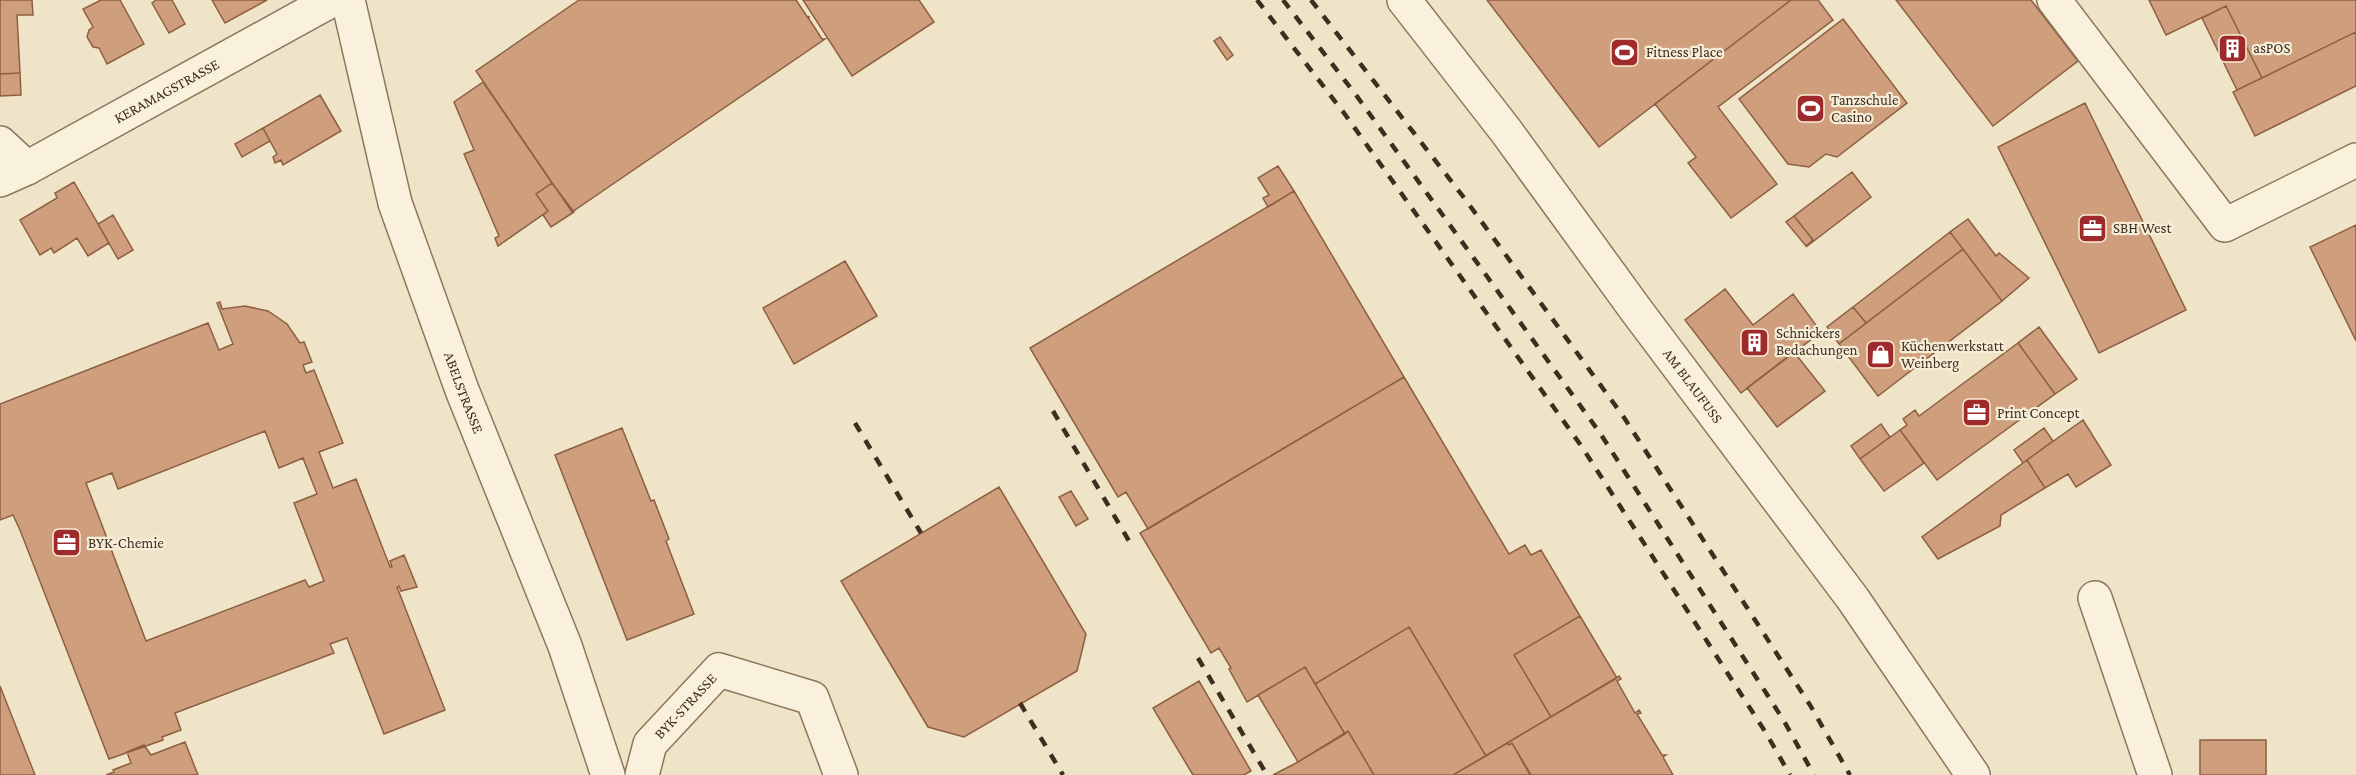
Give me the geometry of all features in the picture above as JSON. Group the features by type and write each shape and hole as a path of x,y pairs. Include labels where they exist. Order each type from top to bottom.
{"street":[{"name":"KERAMAGSTRASSE","path":"14,174 332,0"},
{"name":"ABELSTRASSE","path":"348,0 395,202 462,390 565,646 608,775"},
{"name":"AM BLAUFUSS","path":"1404,0 1506,131 1636,310 1853,599 1973,775"},
{"path":"2054,0 2225,225 2356,160"},
{"path":"0,143 14,174"},
{"path":"2095,598 2155,775"},
{"name":"BYK-STRASSE","path":"642,775 650,744 719,670 812,698 841,775"}],"building":[{"path":"0,0 32,0 33,15 17,15 20,73 0,74"},
{"path":"101,0 120,0 144,44 107,64 99,48 93,47 87,37 89,30 93,27 83,9"},
{"path":"156,0 172,0 185,24 169,33 152,3"},
{"path":"212,0 267,0 225,23"},
{"path":"579,0 796,0 808,18 809,16 822,39 825,39 572,212 476,71"},
{"path":"803,0 919,0 934,22 852,76"},
{"name":"Fitness Place","path":"1487,0 1791,0 1599,147"},
{"path":"1791,0 1818,0 1833,20 1718,107 1777,184 1731,218 1688,163 1696,157 1655,104"},
{"path":"1896,0 2031,0 2078,61 1993,126"},
{"path":"2149,0 2356,0 2356,32 2262,78 2226,6 2166,35"},
{"name":"asPOS","path":"2226,6 2262,78 2237,90 2202,18"},
{"path":"1843,19 1907,103 1837,157 1826,154 1809,167 1788,164 1739,99"},
{"path":"2356,32 2356,86 2255,136 2233,92"},
{"path":"1220,37 1233,55 1227,60 1214,41"},
{"path":"20,73 21,95 0,96 0,74"},
{"path":"483,82 552,183 536,194 548,211 498,246 495,238 499,236 464,154 474,150 454,102"},
{"path":"320,95 341,131 283,165 281,160 275,163 273,157 277,154 263,128"},
{"name":"SBH West","path":"2085,103 2186,310 2099,353 1998,147"},
{"path":"263,128 270,141 242,157 235,144"},
{"path":"1278,166 1294,191 1268,207 1263,198 1269,195 1258,178"},
{"path":"1852,172 1871,197 1806,247 1813,240 1794,216"},
{"path":"74,182 109,243 88,256 77,238 54,253 51,248 40,255 20,220 57,198 55,193"},
{"path":"552,183 574,212 551,227 543,215 548,211 536,194"},
{"path":"1294,191 1404,377 1148,529 1126,492 1118,497 1030,348"},
{"path":"113,215 133,250 118,259 98,224"},
{"path":"1794,216 1813,240 1806,246 1786,222"},
{"path":"1968,219 1996,256 1999,253 2029,278 2002,301 1950,232"},
{"path":"2356,225 2356,341 2310,247"},
{"path":"1950,232 1963,249 1866,323 1853,307"},
{"path":"1963,249 2002,301 1878,396 1839,344"},
{"path":"845,261 877,316 794,364 763,308"},
{"name":"Schnickers Bedachungen","path":"1725,289 1753,325 1793,294 1821,332 1741,393 1685,320"},
{"name":"BYK-Chemie","path":"220,302 222,309 245,306 268,311 287,324 300,343 304,342 312,362 303,365 306,373 314,370 343,443 319,452 333,488 356,479 390,567 392,567 390,561 404,555 417,587 401,591 399,586 397,587 445,710 384,734 347,638 330,644 334,653 175,713 181,730 162,737 163,740 109,759 20,530 13,515 0,520 0,404 208,323 219,350 233,344 217,303","holes":["265,431 279,468 303,458 317,494 294,503 324,581 309,587 305,580 146,641 86,483 112,473 118,489"]},
{"path":"1853,307 1866,323 1839,344 1827,327"},
{"path":"2039,327 2077,379 2055,394 2018,343"},
{"name":"Print Concept","path":"2018,343 2055,394 1937,480 1900,430 1907,425 1903,419 1915,410 1919,416"},
{"path":"1794,352 1825,391 1777,427 1747,388"},
{"path":"1404,377 1509,554 1525,545 1531,555 1541,550 1580,616 1514,655 1551,717 1486,756 1409,627 1315,684 1305,667 1247,702 1219,648 1211,653 1140,533"},
{"path":"2083,420 2111,465 2076,487 2068,474 2045,488 2027,460"},
{"path":"1881,424 1890,437 1860,459 1851,446"},
{"path":"622,428 651,501 654,500 669,539 666,541 694,614 627,640 555,455"},
{"path":"2044,428 2053,441 2023,463 2014,450"},
{"path":"1900,430 1924,463 1884,491 1860,459"},
{"path":"2027,460 2045,488 2001,515 2000,526 1938,559 1922,537"},
{"path":"999,487 1086,634 1077,671 964,737 928,727 841,581"},
{"path":"1071,491 1088,519 1076,526 1059,497"},
{"path":"1580,616 1617,678 1551,717 1514,655"},
{"path":"1409,627 1486,756 1453,775 1374,775 1348,731 1345,734 1315,684"},
{"path":"1305,667 1345,734 1298,762 1258,695"},
{"path":"1619,676 1621,679 1617,681 1635,713 1639,710 1641,713 1637,714 1662,755 1666,755 1663,757 1673,775 1530,775 1512,743 1509,745 1507,743"},
{"path":"1199,681 1251,771 1244,775 1193,775 1153,708"},
{"path":"0,686 35,775 0,775"},
{"path":"1348,731 1374,775 1273,775 1298,762"},
{"path":"2200,740 2266,740 2266,775 2200,775"},
{"path":"185,742 198,775 106,775 131,763 127,752 144,745 151,755"},
{"path":"1507,743 1509,745 1512,743 1531,775 1453,775"}],"railway":[{"path":"1257,0 1344,113 1582,447 1766,733 1790,775"},
{"path":"1283,0 1356,95 1600,433 1784,721 1814,775"},
{"path":"1311,0 1465,199 1623,416 1810,705 1850,775"},
{"path":"1053,411 1129,541"},
{"path":"855,423 921,533"},
{"path":"1198,658 1267,775"},
{"path":"1020,703 1063,775"}],"place":[{"name":"asPOS","path":"2232,48"},
{"name":"Fitness Place","path":"1625,52"},
{"name":"Tanzschule Casino","path":"1810,109"},
{"name":"SBH West","path":"2092,228"},
{"name":"Schnickers Bedachungen","path":"1755,342"},
{"name":"Küchenwerkstatt Weinberg","path":"1880,355"},
{"name":"Print Concept","path":"1976,413"},
{"name":"BYK-Chemie","path":"67,543"}]}
